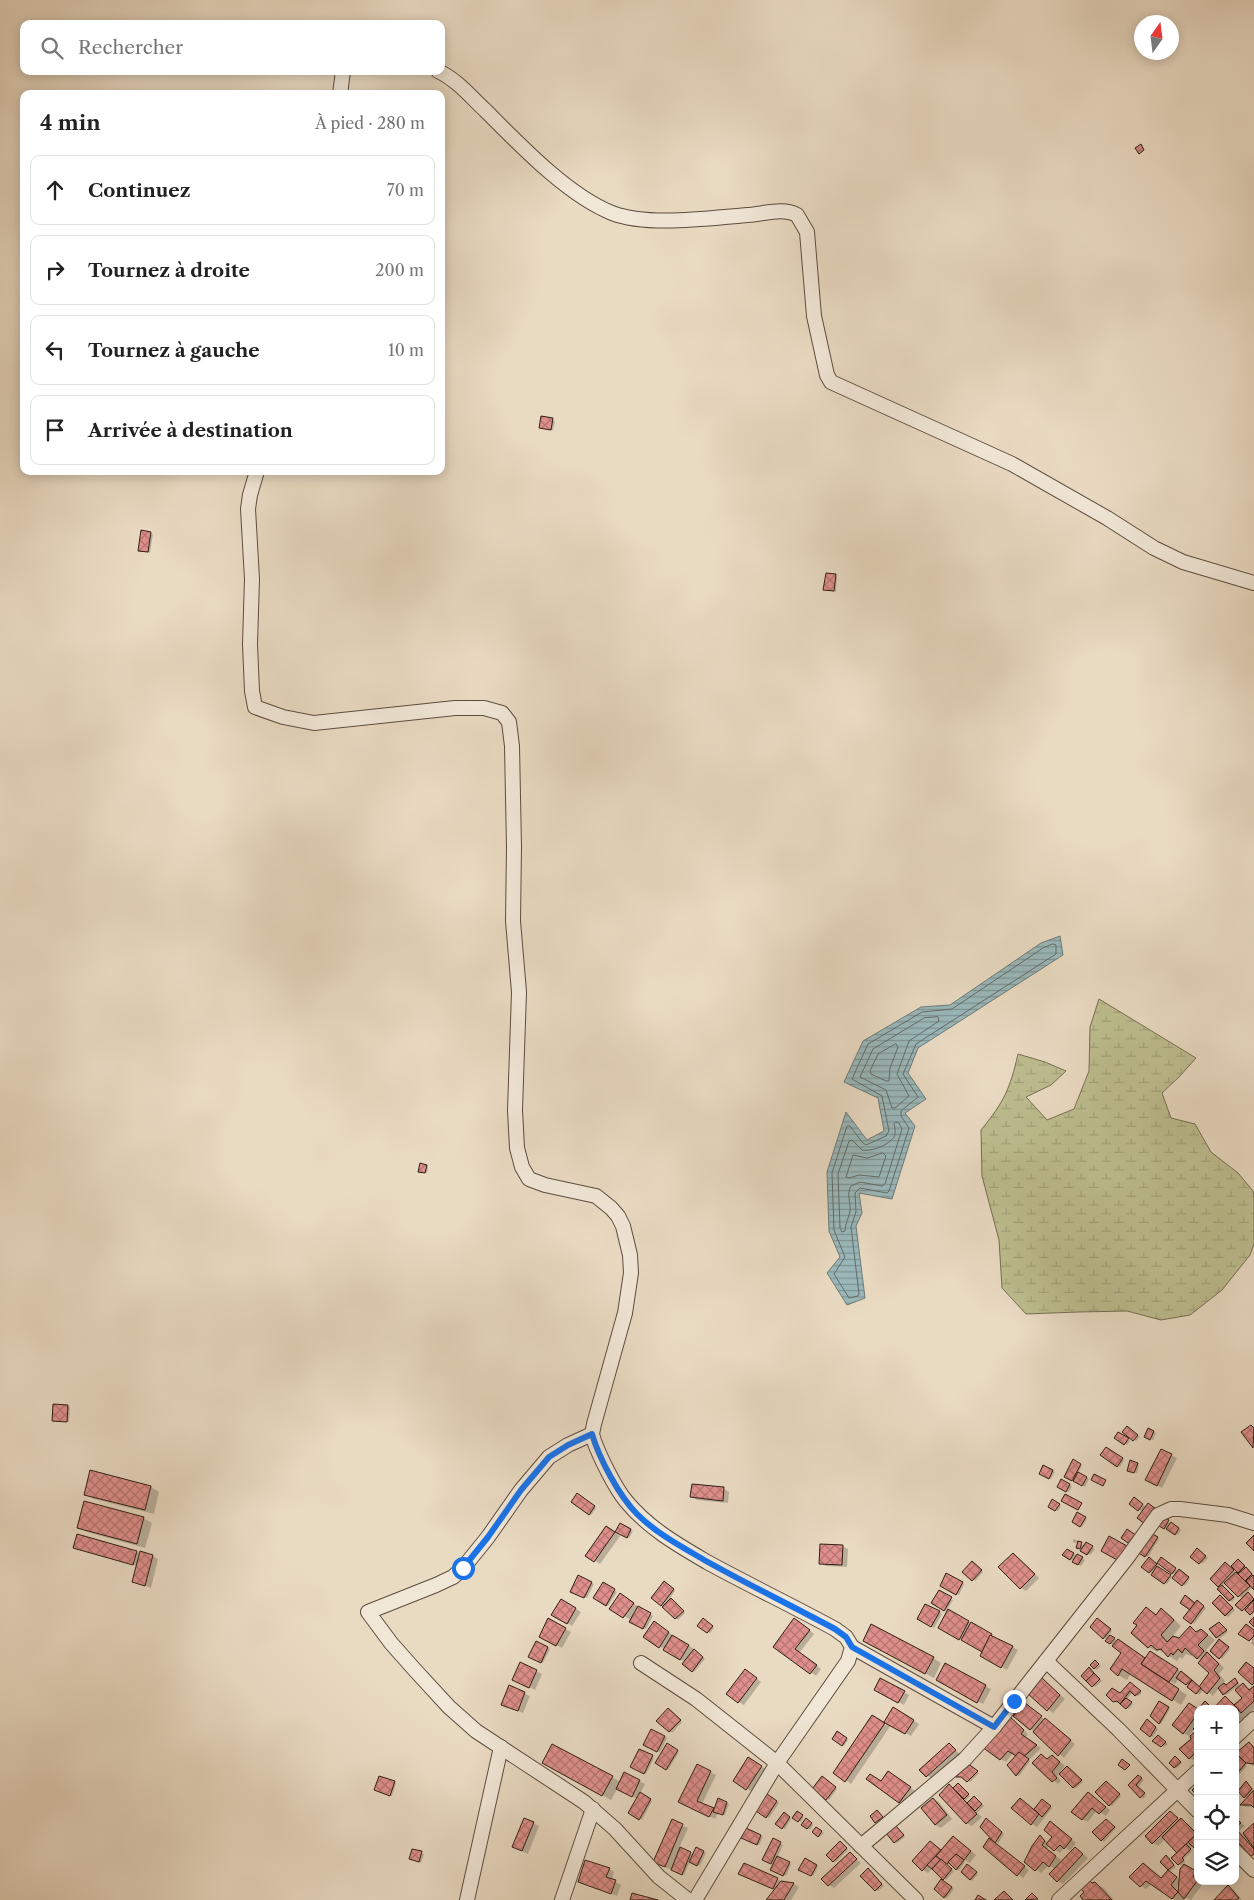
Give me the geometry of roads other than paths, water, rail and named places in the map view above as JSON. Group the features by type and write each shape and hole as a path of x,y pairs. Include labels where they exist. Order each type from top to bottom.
{"street":[{"path":"341,90 342,75"},
{"path":"444,75 461,87 520,144 572,190 620,216 648,221 721,218 786,212 797,215 807,232 814,316 827,375 831,382 1012,464 1107,518 1154,548 1183,562 1254,583"},
{"path":"256,475 248,509 252,579 250,644 252,691 255,707 283,717 314,723 455,708 484,708 502,713 509,722 512,746 513,922 519,992 515,1110 518,1153 522,1167 529,1179 545,1185 596,1196 611,1208 623,1226 630,1255 631,1273 625,1313 592,1434 597,1448 624,1500 652,1527 678,1545 835,1629 846,1637 852,1647 994,1727"},
{"path":"592,1434 568,1445 549,1457 521,1490 463,1568 453,1577 368,1612 391,1643 449,1707 476,1731 593,1809 615,1829 659,1877 688,1900"},
{"path":"861,1846 965,1759 994,1727 1127,1558 1158,1515 1180,1509 1228,1515 1254,1523"},
{"path":"695,1900 776,1763 842,1670 852,1647"},
{"path":"1046,1661 1119,1730 1194,1807"},
{"path":"641,1663 696,1700 776,1763 916,1900"},
{"path":"1239,1733 1254,1719"},
{"path":"467,1900 501,1747"},
{"path":"1059,1900 1194,1775"},
{"path":"562,1900 593,1809"},
{"path":"1239,1854 1254,1870"}],"water":[{"path":"1060,936 1063,955 918,1048 908,1073 926,1099 905,1113 915,1126 892,1199 859,1193 862,1213 856,1226 865,1298 847,1305 827,1273 840,1257 829,1231 827,1172 846,1112 867,1140 884,1131 878,1098 844,1082 863,1041 921,1007 950,1005 1041,943"}]}
